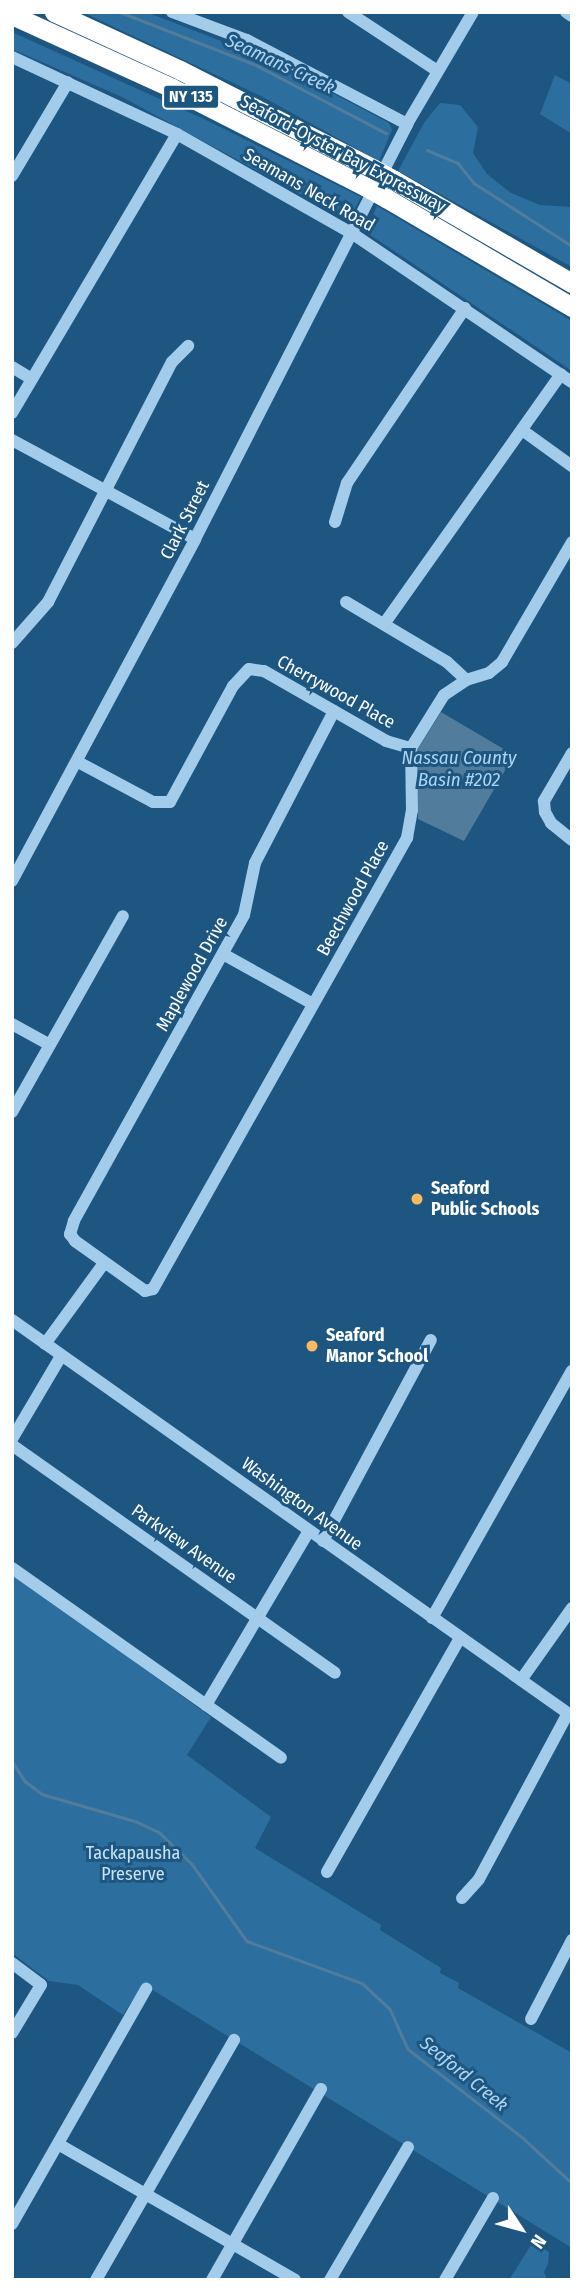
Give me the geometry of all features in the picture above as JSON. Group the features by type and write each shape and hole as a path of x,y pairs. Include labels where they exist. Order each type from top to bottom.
{"highway":[{"name":"Seaford-Oyster Bay Expressway","path":"54,12 205,82 384,174 572,284"},
{"name":"Seaford-Oyster Bay Expressway","path":"12,15 172,88 366,187 572,307"}],"street":[{"path":"172,12 247,40 407,124"},
{"name":"Clark Street","path":"12,881 195,539 384,174 407,124 472,12"},
{"path":"566,12 572,16"},
{"path":"350,13 436,70"},
{"name":"Seamans Neck Road","path":"12,57 177,135 353,234 566,378"},
{"path":"12,176 68,82"},
{"path":"12,413 177,135"},
{"path":"335,522 347,483 464,308"},
{"path":"12,643 48,602 173,362 188,346"},
{"path":"12,367 32,379"},
{"path":"384,624 522,430 566,378"},
{"path":"522,430 572,466"},
{"path":"12,440 195,539"},
{"path":"411,748 444,695 466,680 489,673 502,662 572,542"},
{"path":"346,602 447,662 466,680"},
{"name":"Cherrywood Place","path":"78,762 153,802 170,802 233,686 249,669 264,671 386,741 411,748"},
{"name":"Maplewood Drive","path":"104,1262 79,1244 71,1234 74,1221 244,915 255,863 334,711"},
{"name":"Beechwood Place","path":"104,1262 145,1291 153,1289 407,838 412,810 411,748"},
{"path":"572,753 544,801 545,812 551,823 572,840"},
{"path":"12,1112 123,916"},
{"path":"223,954 313,1004"},
{"path":"12,1024 50,1045"},
{"path":"46,1344 104,1262"},
{"name":"Washington Avenue","path":"12,1320 570,1715"},
{"path":"323,1541 432,1340"},
{"path":"12,1439 61,1356"},
{"path":"432,1619 572,1371"},
{"name":"Parkview Avenue","path":"12,1445 335,1672"},
{"path":"206,1705 309,1531"},
{"path":"12,1568 281,1758"},
{"path":"521,1680 572,1608"},
{"path":"327,1872 460,1638"},
{"path":"462,1898 479,1879 570,1715"},
{"path":"531,2019 572,1940"},
{"path":"12,1963 41,1985 12,2033"},
{"path":"12,2224 146,1989"},
{"path":"96,2280 234,2040"},
{"path":"212,2280 321,2089"},
{"path":"58,2144 295,2280"},
{"path":"330,2280 408,2147"},
{"path":"445,2280 493,2198"}],"green space":[{"path":"82,12 146,12 270,60 389,123 392,130 379,161 263,97"},
{"path":"12,32 206,120 361,197 350,217 342,217 122,97 12,49"},
{"path":"555,75 572,84 572,134 540,114"},
{"path":"440,103 460,105 478,127 473,153 487,174 511,193 540,205 572,207 572,267 398,171 424,123"},
{"path":"377,206 572,321 572,371 369,234 369,223"},
{"name":"Tackapausha Preserve","path":"12,1574 211,1717 187,1755 271,1817 255,1848 381,1925 380,1930 441,1968 440,1973 459,1983 458,1988 572,2053 572,2248 143,1984 123,2015 78,1985 49,1981 12,1953"},
{"path":"531,2245 538,2245 549,2252 544,2272 547,2280 509,2280"}],"water":[{"name":"Nassau County Basin #202","path":"441,712 514,755 464,841 418,819 417,750"}],"waterway":[{"name":"Seamans Creek","path":"120,12 256,65 386,133"},
{"name":"Seamans Creek","path":"427,150 458,163 474,183 572,246"},
{"name":"Seaford Creek","path":"12,1761 25,1781 42,1794 135,1821 159,1832 192,1864 247,1941 362,1983 390,2009 408,2049 523,2138 572,2183"}],"place":[{"name":"Seaford Public Schools","path":"417,1199"},
{"name":"Seaford Manor School","path":"312,1346"}]}
